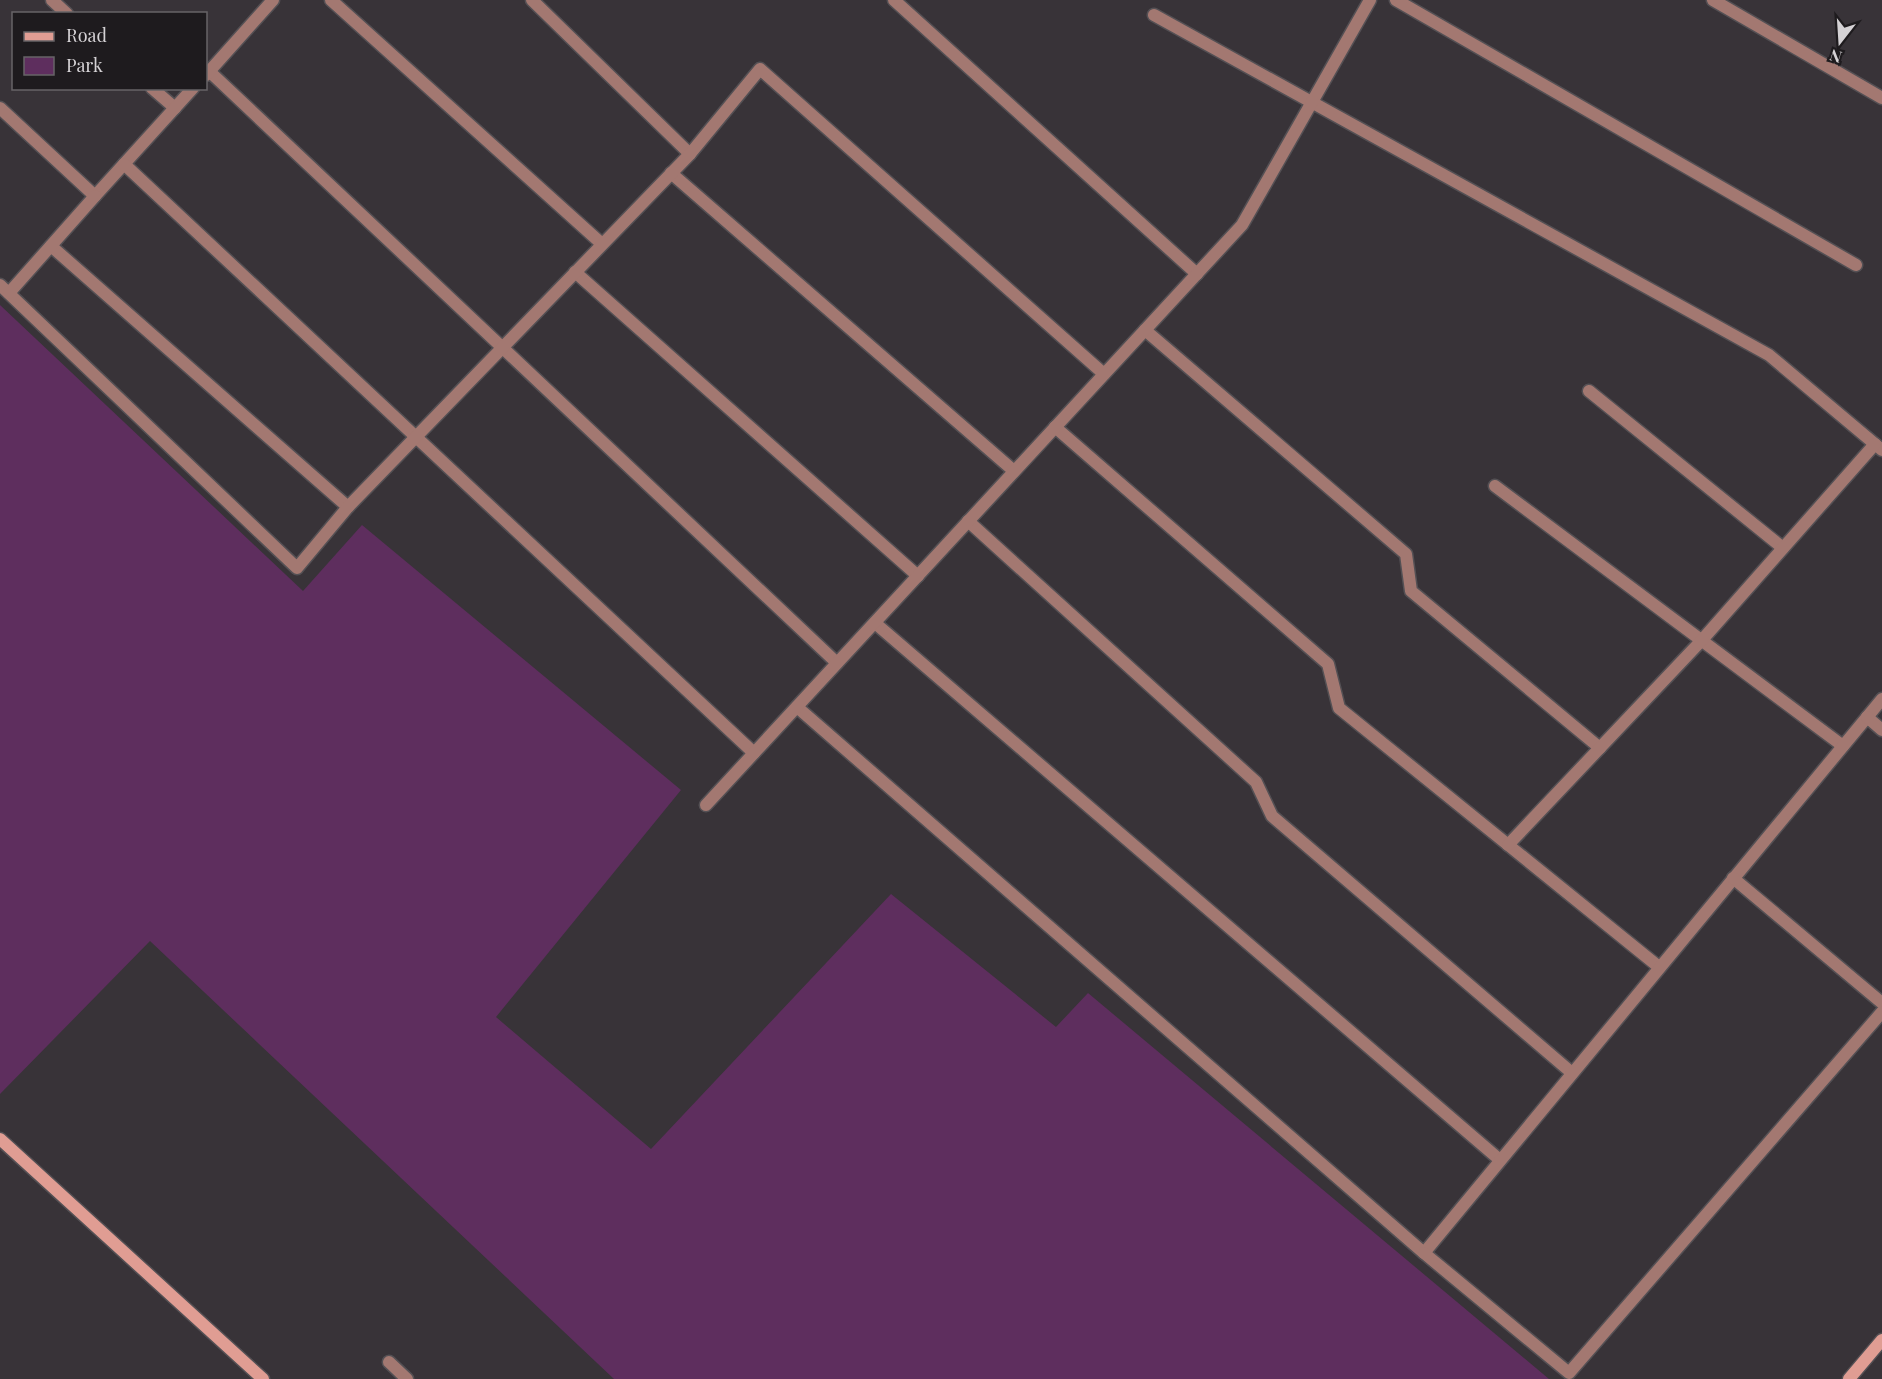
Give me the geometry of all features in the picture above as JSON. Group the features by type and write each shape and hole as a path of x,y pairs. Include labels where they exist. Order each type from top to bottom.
{"street":[{"path":"52,0 65,12"},
{"path":"254,0 269,5 207,73 837,663"},
{"path":"331,0 602,244"},
{"path":"532,0 690,154"},
{"path":"894,0 1197,274"},
{"path":"706,805 1242,225 1370,0"},
{"path":"1396,0 1856,266"},
{"path":"1713,0 1882,98"},
{"path":"1154,15 1769,355 1878,447 1783,548 1702,640 1508,844"},
{"path":"191,90 51,246 4,289 297,568 348,507 690,154 760,69 1104,374"},
{"path":"154,90 175,108"},
{"path":"0,108 95,196"},
{"path":"124,164 754,753"},
{"path":"671,172 1014,471"},
{"path":"51,246 348,507"},
{"path":"574,272 918,576"},
{"path":"1145,330 1406,554 1411,591 1600,748"},
{"path":"1588,392 1783,548"},
{"path":"1055,427 1328,664 1339,708 1659,968"},
{"path":"1496,486 1843,746"},
{"path":"968,521 1256,782 1272,816 1572,1073"},
{"path":"875,622 1500,1160"},
{"path":"1424,1253 1882,699"},
{"path":"797,707 1424,1253 1569,1373 1882,1012"},
{"path":"1867,717 1882,730"},
{"path":"1733,878 1882,1003"},
{"path":"0,1139 263,1379"},
{"path":"1849,1379 1882,1340"},
{"path":"389,1362 407,1379"}],"green space":[{"path":"0,305 303,591 362,525 681,790 496,1017 651,1149 891,894 1056,1027 1088,993 1549,1379 614,1379 150,941 0,1094"}]}
